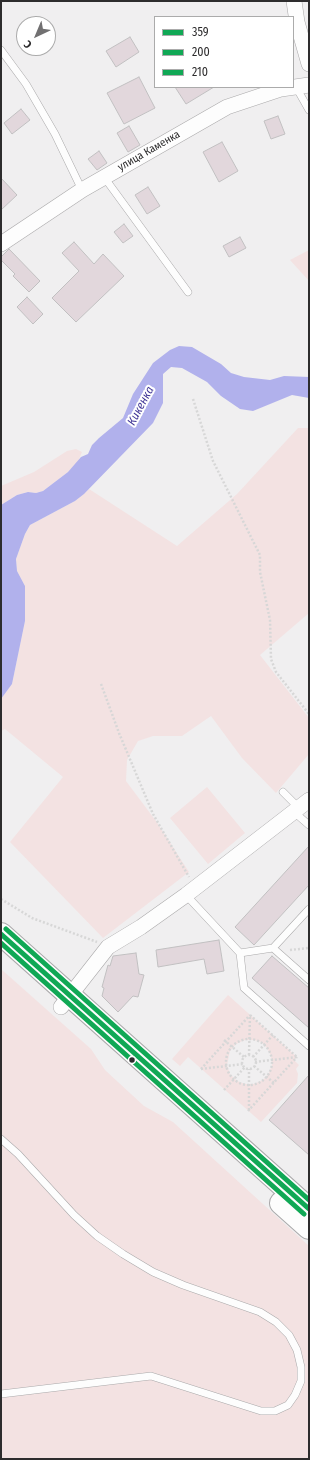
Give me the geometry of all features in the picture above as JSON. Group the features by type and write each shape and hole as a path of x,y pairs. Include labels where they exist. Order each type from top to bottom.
{"main road":[{"path":"1,934 66,1001 309,1228"},
{"path":"1,953 66,1001 309,1209"}],"street":[{"path":"294,1 297,22 309,64"},
{"name":"улица Каменка","path":"1,244 82,190 227,107 280,89 288,88"},
{"path":"66,1001 108,947 141,927 191,891 300,807"}],"lane":[{"path":"1,50 26,84 48,121 82,190"},
{"path":"303,86 309,110"},
{"path":"104,177 188,292"},
{"path":"283,792 300,807 309,825"},
{"path":"191,891 240,953 244,988 309,1046"},
{"path":"240,953 275,949 309,909"},
{"path":"275,949 309,980"},
{"path":"1,1139 18,1154 74,1215 97,1236 123,1254 153,1272 183,1285 260,1312 276,1322 289,1335 297,1350 301,1367 301,1381 295,1395 288,1405 275,1411 260,1411 151,1376 1,1394"}],"path":[{"path":"193,399 213,461 260,555 260,572 270,620 271,659 276,672 309,714"},
{"path":"102,684 122,740 153,814 176,855 191,891"},
{"path":"1,899 32,918 108,947"},
{"path":"275,949 309,948"},
{"path":"250,1015 297,1057"},
{"path":"249,1055 250,1015"},
{"path":"249,1069 244,1066 227,1065 201,1069 225,1040 250,1015"},
{"path":"253,1057 273,1035"},
{"path":"249,1039 258,1041 264,1045 270,1052 272,1060 271,1069 266,1077 258,1083 249,1084 241,1083 234,1079 230,1074 227,1065 228,1055 232,1047 240,1041 249,1039"},
{"path":"224,1090 244,1066 244,1058 225,1040"},
{"path":"249,1055 253,1057 255,1062 254,1066 249,1069"},
{"path":"244,1058 249,1055"},
{"path":"255,1062 297,1057"},
{"path":"249,1069 248,1111 297,1057"},
{"path":"254,1066 274,1083"}],"shaded area":[{"path":"309,250 309,281 290,260"},
{"path":"298,428 309,428 309,613 260,655 309,718 309,754 276,793 242,758 211,716 182,736 153,736 138,741 127,760 126,781 156,821 189,872 103,938 10,842 63,777 5,729 1,731 1,699 12,684 25,621 25,586 17,571 16,559 25,534 30,525 75,501 89,489 177,546 237,494"},
{"path":"76,449 82,452 77,464 43,491 36,493 28,492 17,495 1,505 1,486 34,472 67,451"},
{"path":"207,787 245,833 208,864 170,818"},
{"path":"1,969 91,1049 105,1070 144,1106 173,1122 309,1246 309,1459 1,1459"},
{"path":"228,995 297,1057 294,1060 299,1065 296,1069 298,1074 297,1083 261,1122 188,1057 180,1066 172,1059","holes":["245,1040 261,1042 267,1048 271,1056 272,1065 269,1073 263,1080 254,1084 245,1084 237,1081 230,1074 227,1065 230,1051 236,1044"]}],"water":[{"name":"Кикенка","path":"179,346 192,347 221,364 231,373 244,377 270,380 284,376 309,377 309,398 292,395 253,411 240,409 221,396 207,382 182,368 171,367 163,374 163,403 153,423 84,494 75,501 30,525 25,534 16,559 17,571 25,586 25,621 12,684 1,699 1,505 17,495 28,492 36,493 43,491 68,472 81,457 88,454 92,445 99,438 123,418 133,394 153,363 170,350"}],"building":[{"path":"130,37 139,52 116,67 106,51"},
{"path":"139,77 155,108 124,124 107,93"},
{"path":"176,88 212,88 186,104"},
{"path":"21,109 30,120 12,134 4,123"},
{"path":"278,116 285,134 271,139 264,121"},
{"path":"129,126 140,145 128,152 117,133"},
{"path":"222,142 238,171 219,182 203,152"},
{"path":"99,151 107,163 97,170 88,159"},
{"path":"1,178 17,195 1,210"},
{"path":"148,187 160,206 147,214 135,195"},
{"path":"124,224 133,236 123,243 114,232"},
{"path":"240,237 246,248 229,257 223,246"},
{"path":"74,242 94,264 103,254 124,276 76,322 52,298 79,271 62,253"},
{"path":"9,249 40,281 29,292 13,276 15,274 1,260 1,257"},
{"path":"27,297 43,314 33,324 17,307"},
{"path":"309,846 309,885 254,945 235,927"},
{"path":"219,940 224,971 207,974 204,959 158,967 156,950"},
{"path":"136,953 139,974 144,975 138,997 133,996 118,1012 102,996 104,988 102,987 108,965 110,966 113,956"},
{"path":"272,956 309,988 309,1028 252,978"},
{"path":"309,1075 309,1155 269,1120"}],"transit line":[{"name":"210","path":"6,929 309,1200"},
{"name":"359","path":"1,934 309,1209"},
{"name":"200","path":"1,943 304,1214"}]}
